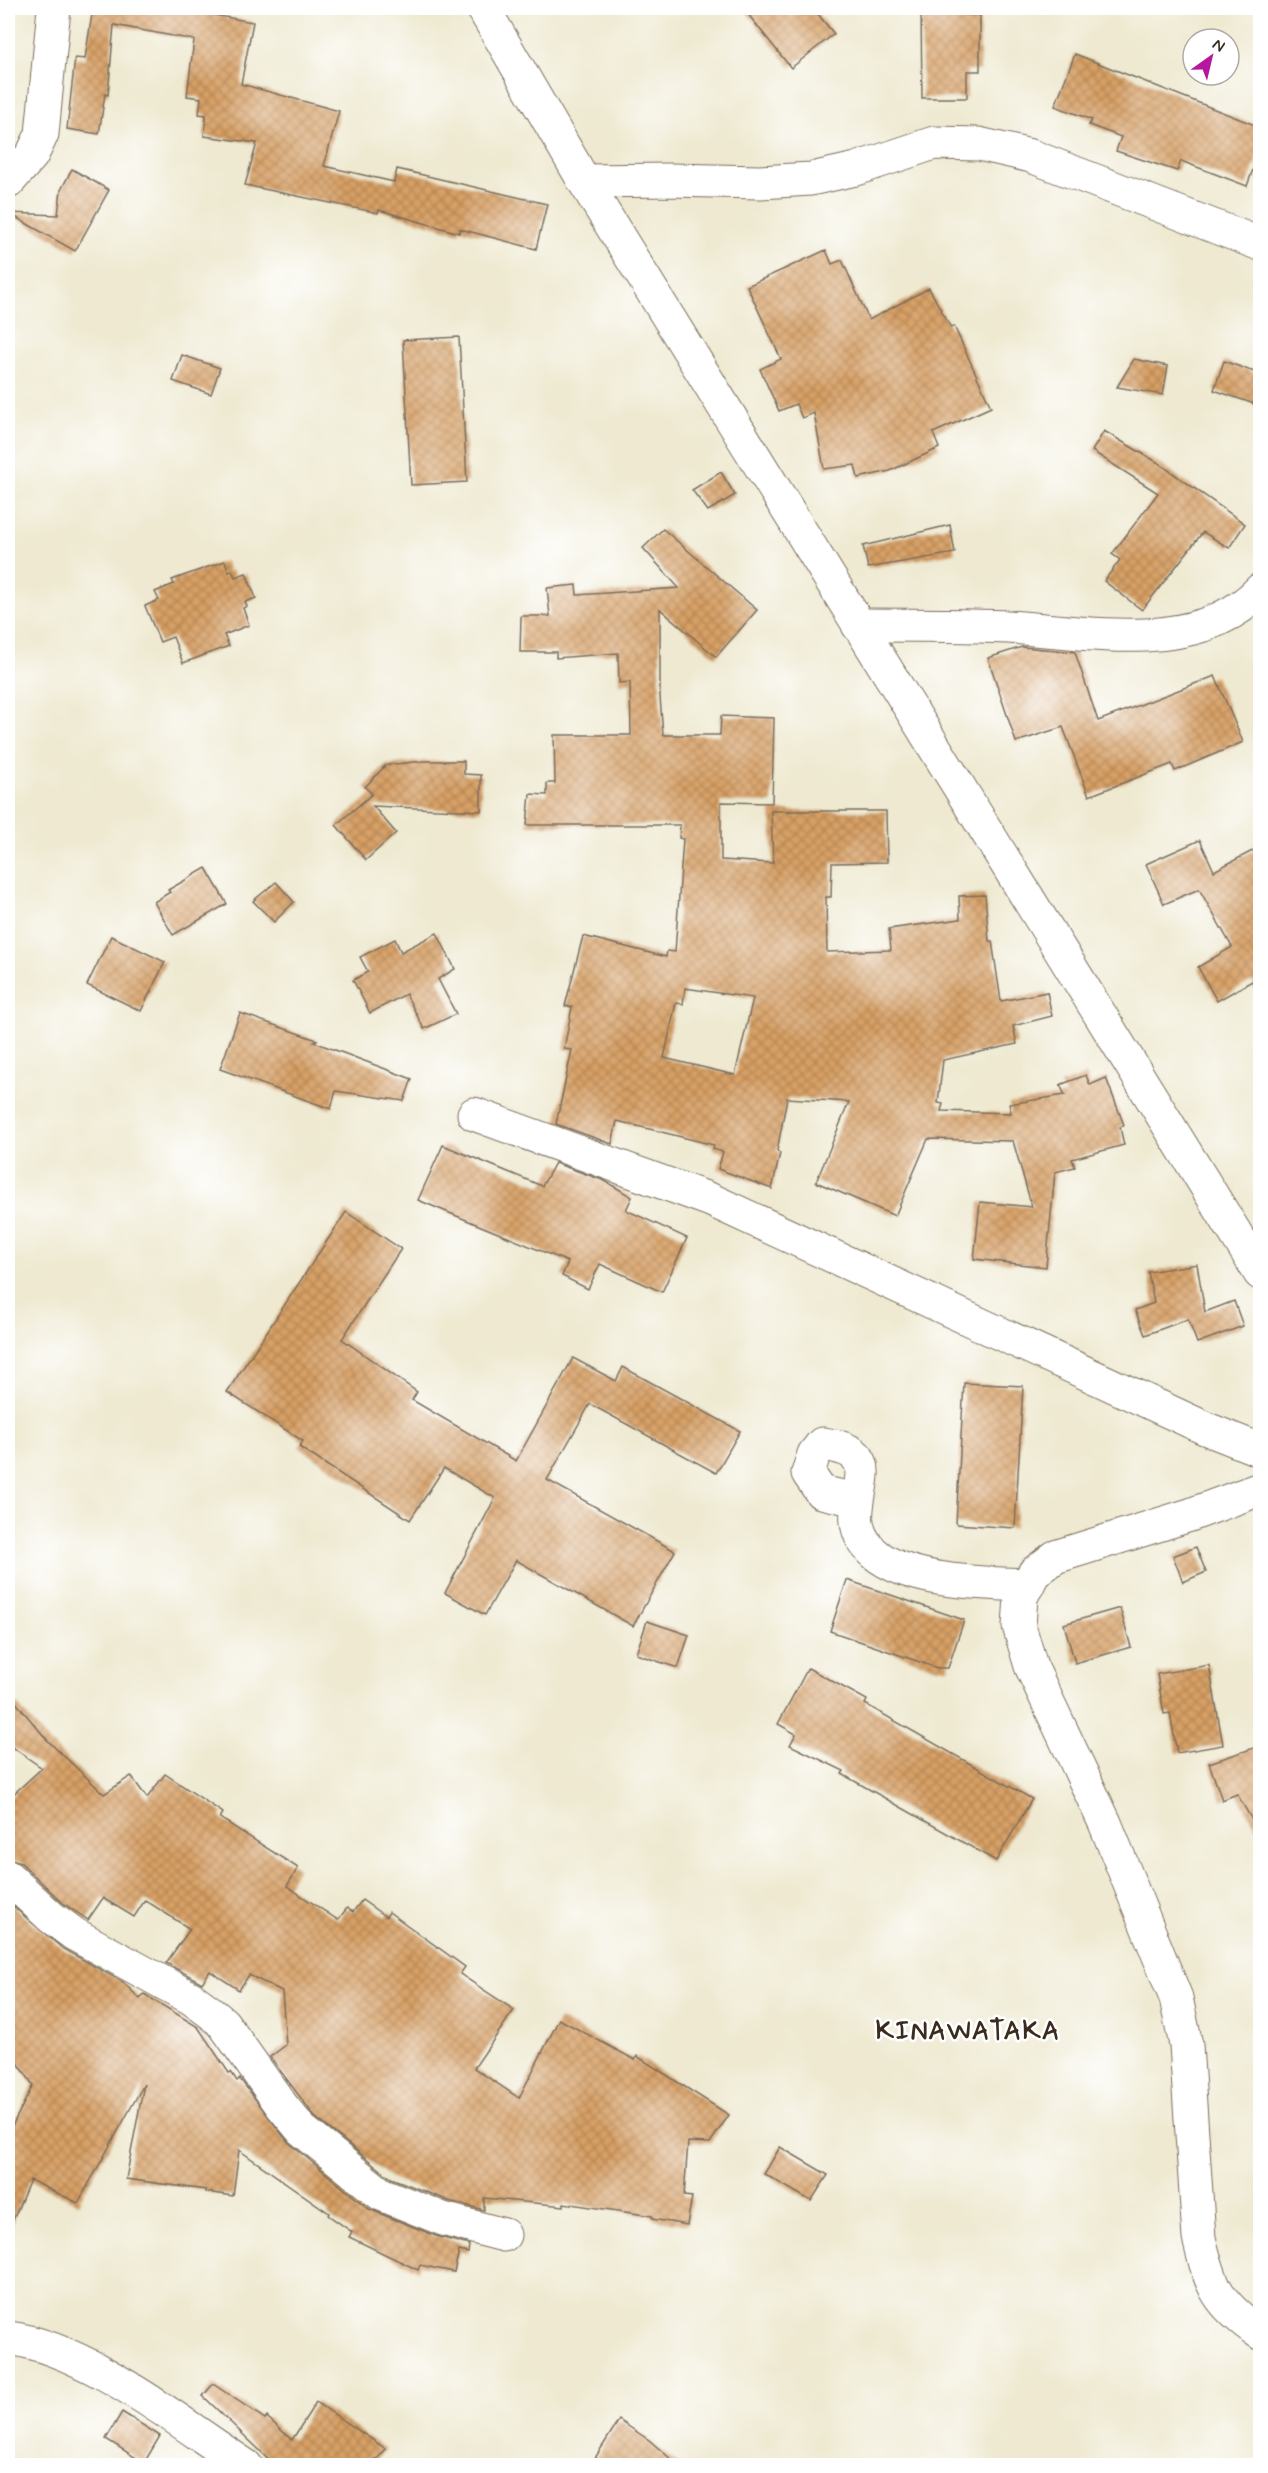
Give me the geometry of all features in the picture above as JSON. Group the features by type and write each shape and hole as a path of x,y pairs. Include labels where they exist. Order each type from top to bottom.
{"street":[{"path":"8,183 32,155 42,134 54,8"},
{"path":"483,8 584,181 1260,1273"},
{"path":"584,181 760,182 811,179 856,169 934,143 978,144 1031,156 1260,244"},
{"path":"858,625 935,625 1144,634 1184,630 1215,621 1247,604 1260,590"},
{"path":"474,1114 711,1200 1207,1429 1260,1450"},
{"path":"1260,1489 1190,1515 1055,1557 1034,1573 1021,1598 1019,1626 1030,1666 1105,1822 1176,1998 1186,2045 1199,2238 1206,2267 1216,2293 1234,2315 1260,2333"},
{"path":"856,1500 857,1528 870,1549 890,1563 941,1580 1028,1585"},
{"path":"8,1877 51,1917 74,1934 161,1981 210,2012 223,2023 282,2106 302,2130 381,2194 443,2219 504,2235"},
{"path":"8,2338 58,2350 107,2376 246,2466"}],"building":[{"path":"93,8 174,8 253,22 241,84 339,111 324,166 394,182 397,169 547,204 536,249 460,229 459,233 379,210 378,213 245,185 257,143 204,136 206,115 199,114 201,98 187,96 194,40 114,25 108,95 105,94 99,134 67,129 75,58 85,59"},
{"path":"743,8 813,8 834,34 791,68"},
{"path":"921,8 967,8 967,15 980,15 980,71 967,71 967,98 922,98"},
{"path":"1075,54 1260,127 1260,150 1247,186 1181,161 1177,171 1116,151 1121,137 1089,125 1092,120 1055,106"},
{"path":"72,169 109,190 75,251 8,213 58,215 61,190"},
{"path":"826,250 832,264 842,260 869,320 929,288 951,328 954,326 991,407 933,433 939,448 890,471 858,478 855,465 824,469 814,413 802,418 796,404 779,411 760,369 781,359 747,286"},
{"path":"459,337 467,482 411,485 403,340"},
{"path":"182,355 220,368 211,394 173,381"},
{"path":"1134,359 1168,366 1163,395 1117,387"},
{"path":"1224,361 1260,374 1260,406 1214,390"},
{"path":"1104,431 1157,462 1245,524 1229,548 1203,532 1142,610 1104,581 1120,560 1112,554 1158,493 1092,451"},
{"path":"721,472 735,495 708,511 692,490"},
{"path":"950,525 955,553 868,568 863,546"},
{"path":"663,529 757,610 716,657 660,609 660,697 663,735 720,735 721,716 774,718 772,803 721,802 721,860 773,863 771,811 886,811 887,862 832,863 831,897 826,897 827,952 891,950 889,929 960,919 959,896 985,895 989,941 992,941 1001,1001 1047,992 1052,1016 1013,1026 1017,1044 943,1060 938,1103 943,1104 941,1111 1011,1113 1009,1104 1065,1095 1060,1085 1086,1075 1090,1085 1106,1078 1124,1125 1120,1127 1124,1145 1072,1159 1075,1167 1055,1172 1046,1267 974,1259 980,1202 1032,1207 1013,1141 928,1139 895,1216 816,1182 849,1102 787,1098 777,1151 780,1153 772,1189 718,1169 723,1152 713,1149 714,1145 617,1121 612,1144 556,1124 572,1050 564,1049 572,1007 565,1006 583,936 666,957 667,951 675,952 683,839 679,838 680,825 527,825 530,794 547,795 547,783 555,783 554,735 631,735 630,682 619,683 618,653 556,658 556,652 520,652 521,616 550,616 547,588 576,585 577,595 679,588 643,548","holes":["685,988 753,998 735,1075 664,1058 676,1003 683,1004"]},
{"path":"225,561 229,572 232,570 235,577 246,573 256,598 245,602 247,606 243,608 249,625 224,635 229,646 183,663 173,637 160,642 145,606 159,600 155,592 174,584 172,580"},
{"path":"1022,647 1075,652 1098,721 1215,676 1243,742 1175,771 1172,764 1089,796 1063,727 1016,742 988,658"},
{"path":"424,761 464,761 464,774 481,775 481,811 373,806 396,833 366,860 336,825 372,794 365,787 386,765"},
{"path":"1200,840 1214,871 1260,847 1260,997 1252,981 1217,1001 1198,967 1232,947 1199,889 1164,904 1146,864"},
{"path":"206,868 227,904 173,935 154,902 170,892 168,890"},
{"path":"276,882 294,902 274,922 253,901"},
{"path":"437,933 455,969 438,979 456,1014 424,1029 406,994 370,1013 353,980 368,972 360,957 395,939 401,952"},
{"path":"111,936 165,962 141,1011 87,985"},
{"path":"240,1013 317,1040 314,1042 412,1079 404,1101 336,1091 331,1109 220,1069"},
{"path":"443,1145 542,1186 555,1163 605,1181 632,1197 626,1210 687,1238 662,1292 600,1264 588,1289 562,1276 568,1262 418,1200"},
{"path":"346,1212 401,1249 342,1339 417,1392 412,1400 516,1461 573,1358 616,1381 623,1367 740,1431 716,1473 590,1404 547,1480 675,1551 633,1626 516,1560 485,1615 445,1593 495,1498 444,1468 410,1520 299,1447 303,1441 227,1392"},
{"path":"1197,1264 1205,1312 1234,1301 1243,1326 1197,1343 1188,1319 1145,1335 1135,1310 1154,1303 1148,1272"},
{"path":"964,1383 1023,1386 1015,1528 956,1524"},
{"path":"1196,1547 1206,1572 1183,1582 1173,1556"},
{"path":"847,1580 964,1620 948,1668 937,1668 830,1631"},
{"path":"1120,1608 1131,1647 1075,1663 1064,1624"},
{"path":"647,1621 689,1635 678,1668 636,1654"},
{"path":"1209,1665 1223,1745 1177,1753 1170,1713 1164,1714 1157,1674"},
{"path":"808,1668 867,1700 865,1704 1032,1799 996,1861 842,1774 844,1771 790,1745 796,1734 778,1724"},
{"path":"8,1693 48,1741 104,1794 131,1776 147,1798 165,1774 223,1813 220,1818 298,1868 287,1886 338,1920 347,1908 353,1912 362,1900 386,1917 389,1912 465,1967 460,1974 514,2010 474,2068 519,2098 559,2019 635,2060 637,2056 729,2115 710,2143 688,2142 684,2196 692,2197 687,2225 652,2219 652,2216 564,2203 564,2206 484,2198 484,2210 449,2201 391,2178 315,2117 270,2057 286,2045 282,1991 249,1975 239,1990 210,1971 202,1983 166,1963 190,1929 145,1900 134,1917 103,1898 88,1920 63,1903 21,1863 8,1859 8,1799 42,1768 8,1744"},
{"path":"1260,1746 1260,1834 1237,1794 1222,1800 1209,1763"},
{"path":"8,1902 63,1949 123,1982 140,1999 144,1994 198,2027 229,2073 231,2072 237,2081 240,2079 288,2142 369,2209 436,2236 469,2245 468,2253 459,2251 454,2272 420,2265 418,2270 349,2237 352,2232 328,2215 329,2213 239,2150 233,2196 126,2179 144,2084 78,2203 30,2180 8,2232 8,2134 33,2085 8,2048"},
{"path":"780,2147 828,2175 811,2201 764,2174"},
{"path":"213,2384 265,2419 267,2417 292,2440 316,2402 386,2449 371,2466 276,2466 203,2396"},
{"path":"122,2412 160,2436 144,2463 106,2439"},
{"path":"619,2420 649,2440 679,2466 590,2466"}],"district":[{"name":"KINAWATAKA","path":"968,2030"}]}
